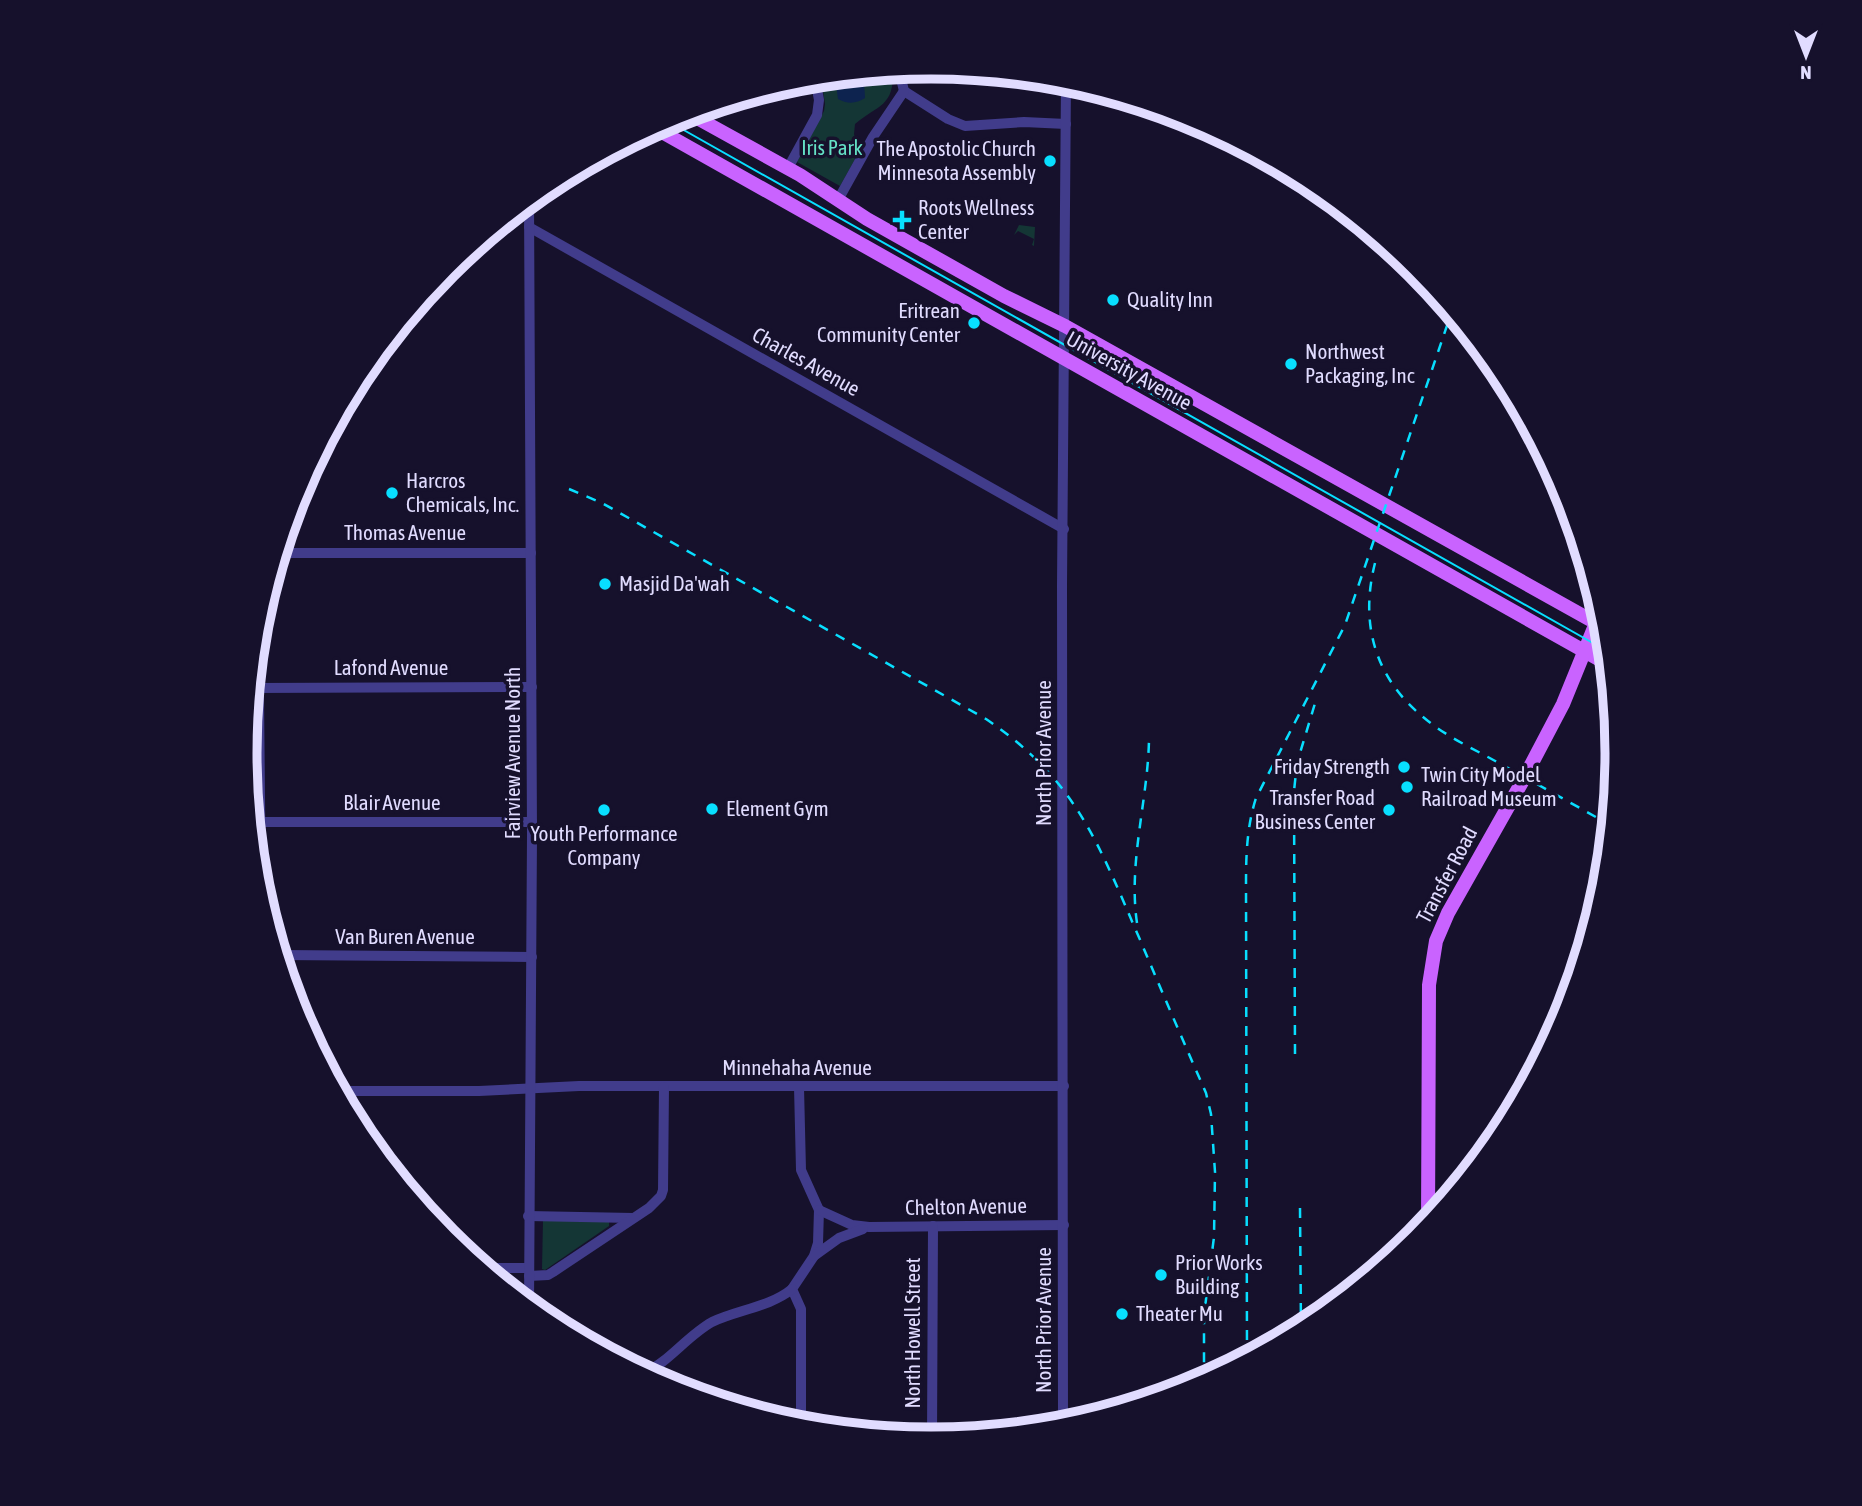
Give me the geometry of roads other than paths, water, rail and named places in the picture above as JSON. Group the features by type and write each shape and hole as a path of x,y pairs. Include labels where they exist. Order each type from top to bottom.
{"main road":[{"name":"University Avenue","path":"701,120 788,168 1004,296 1065,326 1592,621"},
{"name":"University Avenue","path":"665,134 1598,659"},
{"name":"Transfer Road","path":"1428,1209 1429,985 1436,941 1448,913 1545,739 1585,651 1594,636"}],"street":[{"path":"901,80 904,91 948,119 965,125 1018,122 1066,124"},
{"path":"788,168 817,115 817,89"},
{"path":"838,200 873,137 904,91"},
{"name":"North Prior Avenue","path":"1063,1414 1063,358 1066,93"},
{"name":"Fairview Avenue North","path":"528,1293 532,957 529,212"},
{"name":"Charles Avenue","path":"530,227 1064,529"},
{"name":"Thomas Avenue","path":"288,552 531,552"},
{"name":"Lafond Avenue","path":"260,688 532,687"},
{"name":"Blair Avenue","path":"261,822 532,822"},
{"name":"Van Buren Avenue","path":"289,956 532,957"},
{"name":"Minnehaha Avenue","path":"348,1091 579,1086 1064,1086"},
{"path":"498,1269 548,1275 655,1203 663,1190 664,1087"},
{"path":"655,1368 710,1323 776,1298 792,1289 814,1256 818,1242 820,1210 802,1170 800,1087"},
{"name":"Chelton Avenue","path":"820,1210 852,1225 869,1227 1064,1225"},
{"path":"528,1216 634,1218"},
{"name":"North Howell Street","path":"932,1427 933,1226"},
{"name":"Chelton Avenue","path":"814,1256 839,1238 869,1227"},
{"path":"792,1289 801,1309 801,1414"}],"water":[{"path":"864,83 865,98 852,103 838,99 836,86"}],"tram line":[{"path":"680,128 1596,645"}],"railway":[{"path":"1247,1348 1246,873 1251,819 1256,798 1345,625 1449,321"},
{"path":"569,489 602,503 986,719 1017,742 1064,791 1082,818 1112,875 1206,1093 1211,1114 1215,1172 1214,1237 1204,1315 1204,1369"},
{"path":"1375,563 1369,609 1376,651 1384,670 1410,705 1453,738 1601,820"},
{"path":"1295,1054 1294,791 1297,763 1316,700"},
{"path":"1137,923 1135,877 1149,739"},
{"path":"1300,1208 1301,1317"}],"place":[{"name":"The Apostolic Church Minnesota Assembly","path":"1050,161"},
{"name":"Roots Wellness Center","path":"902,220"},
{"name":"Quality Inn","path":"1113,300"},
{"name":"Eritrean Community Center","path":"974,323"},
{"name":"Northwest Packaging, Inc","path":"1291,364"},
{"name":"Harcros Chemicals, Inc.","path":"392,493"},
{"name":"Masjid Da'wah","path":"605,584"},
{"name":"Friday Strength","path":"1404,767"},
{"name":"Twin City Model Railroad Museum","path":"1407,787"},
{"name":"Element Gym","path":"712,809"},
{"name":"Youth Performance Company","path":"604,810"},
{"name":"Transfer Road Business Center","path":"1389,810"},
{"name":"Prior Works Building","path":"1161,1275"},
{"name":"Theater Mu","path":"1122,1314"}],"park label":[{"name":"Iris Park","path":"832,148"}]}
